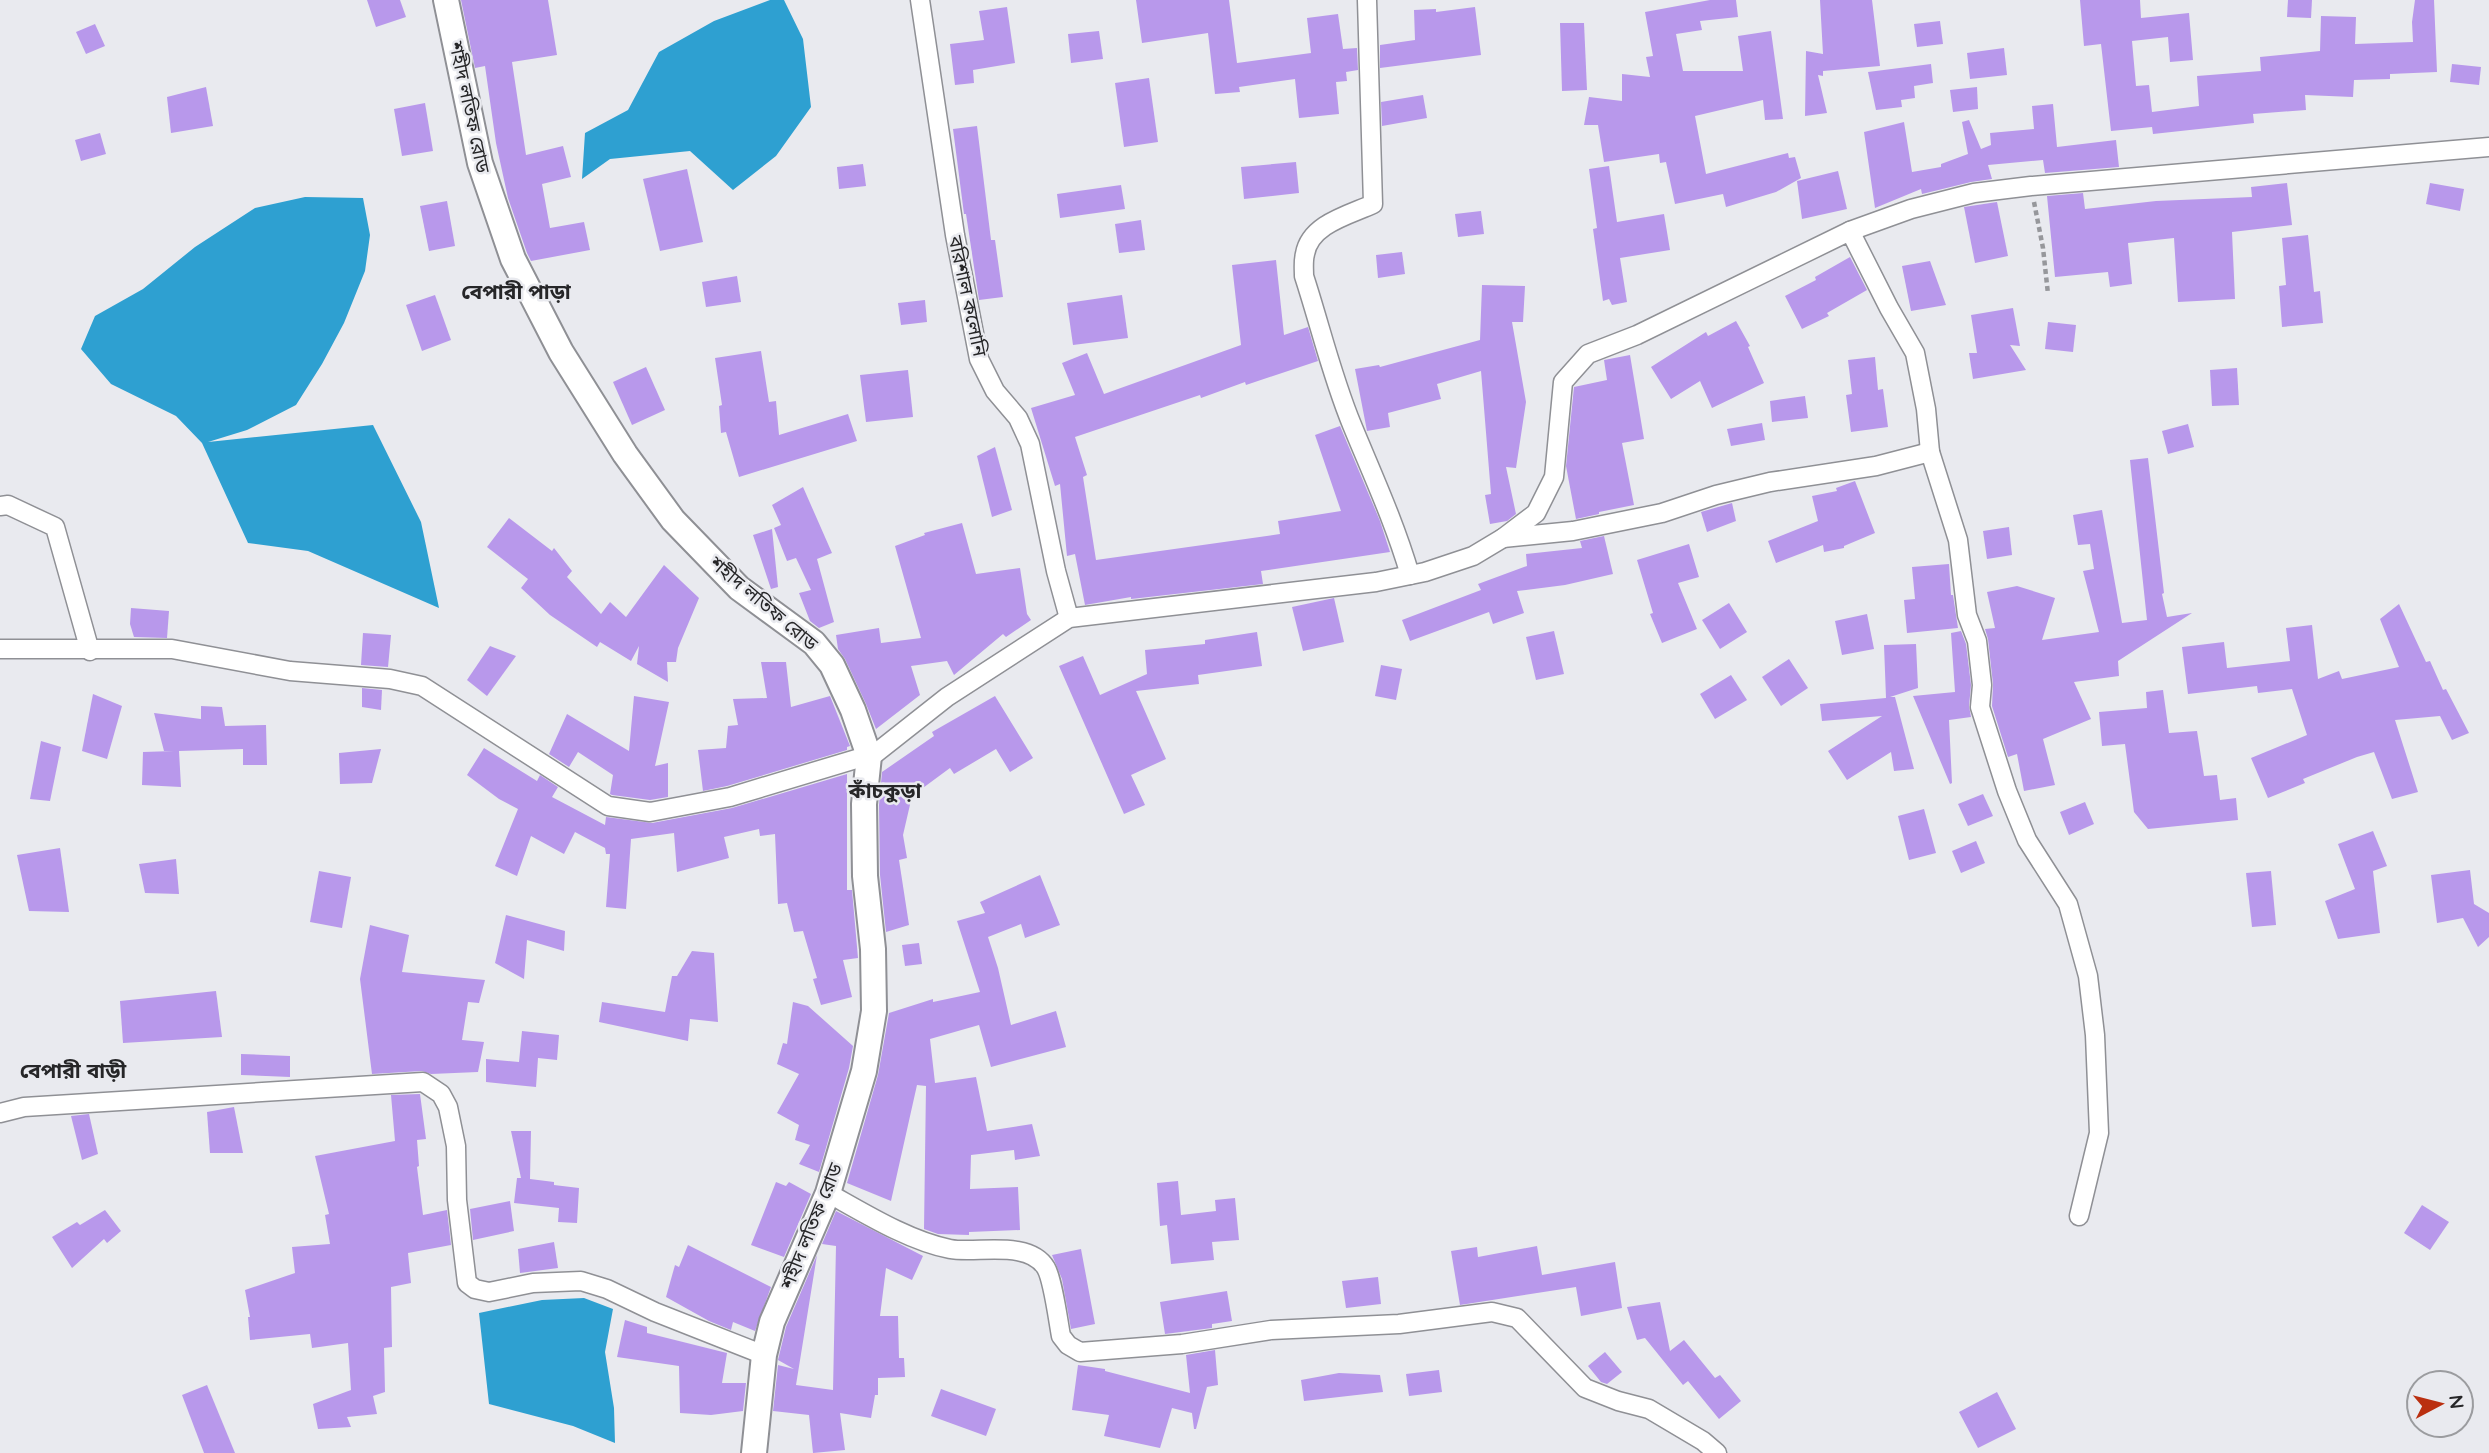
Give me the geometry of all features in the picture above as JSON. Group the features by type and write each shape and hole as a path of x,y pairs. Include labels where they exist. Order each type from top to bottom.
{"street":[{"name":"শহীদ লতিফ রোড","path":"446,0 480,163 513,259 561,352 625,454 673,520 739,588 814,643 832,665 853,710 869,756 864,816 865,876 873,949 874,1010 864,1071 828,1193 772,1322 764,1355 754,1453"},
{"name":"বরিশাল কলোনি","path":"920,0 955,235 979,359 995,391 1018,418 1030,444 1056,571 1069,618"},
{"path":"1367,0 1373,204 1347,214 1312,236 1305,253 1304,276 1351,422 1385,501 1410,575"},
{"path":"0,649 172,649 290,671 390,679 422,687 608,806 650,813 730,797 876,753 947,697 1069,618 1376,582 1473,556 1536,513 1554,477 1563,382 1588,354 1637,335 1850,231 1924,205 1974,193 2489,147"},
{"path":"1850,231 1915,353 1926,409 1930,452 1958,540 1967,615 1977,641 1982,685 1980,707 2007,791 2027,840 2068,904 2088,976 2095,1035 2099,1133 2079,1216"},
{"path":"1503,538 1573,531 1662,513 1716,495 1770,482 1876,466 1930,452"},
{"path":"0,506 8,505 55,527 90,650"},
{"path":"0,1113 24,1107 424,1082 441,1094 448,1107 456,1146 457,1200 467,1283 475,1289 489,1292 533,1283 581,1281 607,1289 655,1312 764,1355"},
{"path":"828,1193 893,1230 950,1249 1016,1250 1029,1254 1046,1267 1061,1336 1068,1345 1080,1352 1182,1344 1271,1330 1399,1324 1492,1312 1517,1318 1585,1388 1649,1409 1703,1441 1717,1453"}],"path":[{"path":"2031,186 2043,248 2048,294"}],"water":[{"path":"770,0 784,0 803,39 811,107 776,156 733,190 690,151 610,159 582,179 585,133 628,110 659,52 714,21"},
{"path":"305,197 363,198 370,235 365,271 344,323 296,405 247,430 208,442 373,425 421,522 439,608 308,551 248,543 202,443 176,416 111,384 81,349 95,316 143,289 195,247 255,208"},
{"path":"584,1298 613,1309 605,1352 614,1408 615,1443 573,1426 489,1404 479,1313 542,1300"}],"building":[{"path":"367,0 400,0 406,17 376,27"},
{"path":"461,0 548,0 557,55 512,62 526,155 563,146 571,177 542,184 550,228 584,222 590,250 531,261 508,198 496,143 485,66 475,68"},
{"path":"1136,0 1229,0 1237,63 1311,53 1307,18 1338,14 1343,49 1357,48 1358,70 1346,72 1347,81 1336,82 1339,114 1299,118 1295,79 1239,87 1240,92 1215,94 1208,33 1142,43"},
{"path":"1710,0 1736,0 1738,17 1700,21 1702,30 1676,34 1683,71 1743,71 1738,36 1771,31 1783,119 1765,120 1763,100 1695,116 1706,174 1788,153 1789,158 1795,157 1801,178 1776,192 1726,207 1723,194 1675,204 1666,162 1660,163 1659,154 1604,162 1598,125 1584,125 1589,97 1622,101 1622,74 1650,77 1646,57 1653,56 1645,12"},
{"path":"1820,0 1872,0 1880,66 1823,71 1823,76 1818,75 1827,113 1805,116 1806,51 1823,54"},
{"path":"2080,0 2140,0 2141,18 2189,13 2193,60 2170,62 2168,37 2132,41 2136,86 2149,85 2152,112 2199,106 2197,76 2261,71 2260,57 2320,51 2321,16 2356,17 2355,44 2413,42 2415,0 2434,0 2437,72 2390,74 2390,79 2354,80 2353,97 2305,95 2306,110 2253,114 2254,123 2153,134 2152,127 2111,131 2101,44 2084,46"},
{"path":"2288,0 2312,0 2311,18 2287,17"},
{"path":"1007,7 1015,63 973,70 974,83 955,85 950,44 984,40 979,11"},
{"path":"1475,7 1481,55 1380,68 1380,45 1415,40 1414,10 1436,9 1436,12"},
{"path":"1940,21 1943,44 1917,47 1914,24"},
{"path":"1560,23 1584,23 1587,90 1562,91"},
{"path":"95,24 105,46 86,54 76,32"},
{"path":"1099,31 1103,59 1071,63 1068,34"},
{"path":"2004,48 2007,75 1970,79 1967,53"},
{"path":"1931,64 1933,83 1914,86 1915,98 1901,100 1902,107 1876,110 1868,72"},
{"path":"2452,64 2481,67 2479,85 2450,82"},
{"path":"1149,78 1158,142 1124,147 1115,83"},
{"path":"206,87 213,126 171,133 167,97"},
{"path":"1977,87 1978,109 1953,112 1950,90"},
{"path":"1423,95 1427,118 1382,126 1381,102"},
{"path":"425,103 433,151 402,156 394,109"},
{"path":"2053,104 2057,147 2116,140 2119,167 2045,173 2043,160 1988,165 1992,179 1922,194 1921,189 1875,208 1864,132 1904,122 1912,172 1941,167 1941,164 1968,154 1962,122 1969,120 1981,149 1991,145 1990,133 2034,129 2032,106"},
{"path":"977,126 991,240 995,240 1003,297 979,300 953,129"},
{"path":"100,133 106,154 81,161 75,140"},
{"path":"1296,162 1299,193 1244,199 1241,167"},
{"path":"863,164 866,186 839,189 837,167"},
{"path":"1609,166 1617,222 1664,214 1670,250 1620,258 1627,302 1612,305 1609,299 1603,301 1593,229 1597,228 1589,169"},
{"path":"687,169 703,242 660,251 643,179"},
{"path":"1838,171 1847,209 1802,219 1797,181"},
{"path":"2287,183 2292,225 2232,232 2235,299 2178,302 2174,238 2128,243 2132,284 2110,287 2108,272 2055,277 2047,196 2083,193 2085,209 2156,201 2252,197 2251,187"},
{"path":"2430,183 2464,189 2460,211 2426,204"},
{"path":"1121,185 1125,209 1060,218 1057,194"},
{"path":"447,201 455,246 429,251 420,206"},
{"path":"1997,202 2008,256 1975,263 1964,207"},
{"path":"1481,211 1484,234 1458,237 1455,214"},
{"path":"1141,220 1145,250 1119,253 1115,224"},
{"path":"2308,235 2314,292 2320,291 2323,323 2282,327 2279,286 2286,285 2282,238"},
{"path":"1402,252 1405,274 1378,278 1376,255"},
{"path":"1850,257 1867,290 1827,313 1829,316 1802,329 1785,296 1816,280 1815,277"},
{"path":"1276,260 1284,335 1308,327 1318,361 1201,398 1200,395 1075,437 1087,475 1083,477 1096,560 1280,534 1278,521 1341,511 1315,435 1340,426 1380,521 1390,552 1261,571 1263,584 1131,597 1085,605 1075,554 1067,556 1060,484 1055,486 1031,408 1075,395 1062,363 1087,353 1104,394 1241,345 1232,265"},
{"path":"1930,261 1946,305 1911,311 1902,266"},
{"path":"737,276 741,302 706,307 702,282"},
{"path":"1482,285 1525,286 1523,322 1512,322 1526,402 1516,468 1506,467 1516,514 1507,521 1490,524 1485,495 1491,494 1481,371 1437,384 1441,399 1388,413 1390,427 1367,431 1355,369 1380,367 1480,340"},
{"path":"435,295 451,340 422,351 406,305"},
{"path":"1122,295 1128,338 1073,345 1067,303"},
{"path":"925,300 927,322 901,325 898,303"},
{"path":"2013,308 2020,346 2010,345 2026,370 1973,379 1969,353 1977,353 1971,315"},
{"path":"1736,321 1750,346 1748,347 1764,383 1712,408 1700,381 1671,399 1651,367 1706,332 1708,336"},
{"path":"2048,322 2076,325 2073,352 2045,349"},
{"path":"761,351 769,402 776,401 779,435 848,414 857,441 739,477 726,432 721,433 719,406 722,405 715,358"},
{"path":"1630,355 1644,439 1622,443 1634,505 1576,519 1566,466 1574,387 1607,380 1604,360"},
{"path":"1875,357 1878,390 1883,389 1888,427 1851,432 1846,395 1852,394 1848,360"},
{"path":"646,367 665,410 632,425 613,382"},
{"path":"2237,368 2239,405 2212,406 2210,370"},
{"path":"908,370 913,417 866,422 860,375"},
{"path":"1805,396 1808,418 1772,422 1770,401"},
{"path":"1762,423 1765,440 1731,446 1727,429"},
{"path":"2188,424 2194,447 2168,454 2162,431"},
{"path":"995,447 1012,510 992,517 977,456"},
{"path":"2148,458 2162,594 2167,617 2192,613 2118,661 2119,676 2074,682 2091,719 2043,739 2055,785 2024,791 2017,754 2008,757 1992,706 1993,684 1985,629 1995,628 1987,592 2017,586 2055,598 2042,640 2099,632 2083,571 2094,569 2090,544 2078,545 2073,515 2102,510 2122,623 2147,620 2130,460"},
{"path":"1855,481 1875,533 1844,548 1824,552 1823,545 1776,563 1768,541 1818,521 1812,496 1837,491 1836,488"},
{"path":"803,487 832,553 817,559 834,622 819,628 810,621 799,593 811,590 796,558 787,561 774,528 781,525 772,505"},
{"path":"1732,503 1736,521 1707,532 1701,512"},
{"path":"509,518 552,551 554,548 572,571 567,577 601,614 610,602 626,617 664,565 699,598 678,648 676,662 667,662 668,682 637,664 639,646 631,661 600,642 597,647 550,615 521,588 528,579 487,547"},
{"path":"962,523 976,574 1020,568 1027,614 1031,620 1006,637 1003,634 954,675 947,661 911,666 920,695 876,729 838,649 836,635 879,628 881,643 921,638 895,546 925,535 924,533"},
{"path":"2009,527 2012,555 1987,559 1983,531"},
{"path":"772,529 778,587 771,589 753,535"},
{"path":"1604,536 1613,574 1565,585 1517,591 1524,613 1493,624 1489,612 1410,641 1402,620 1481,590 1478,584 1527,566 1526,554 1582,548 1580,541"},
{"path":"1689,544 1699,577 1678,583 1697,629 1662,643 1650,614 1653,613 1637,560"},
{"path":"1949,564 1951,595 1958,628 1907,633 1904,600 1915,599 1912,567"},
{"path":"1334,598 1344,642 1303,651 1292,607"},
{"path":"1729,603 1747,632 1720,649 1702,620"},
{"path":"2399,604 2426,662 2430,661 2443,690 2446,689 2469,733 2452,740 2440,716 2395,720 2418,792 2392,799 2374,752 2303,779 2305,783 2268,798 2251,758 2307,735 2292,689 2258,693 2257,686 2188,694 2182,647 2224,642 2227,668 2290,661 2286,628 2312,625 2318,679 2339,671 2342,679 2399,667 2380,619"},
{"path":"131,608 169,611 167,638 134,637 130,624"},
{"path":"1867,614 1874,649 1842,655 1835,621"},
{"path":"1554,631 1564,674 1536,680 1526,637"},
{"path":"1961,631 1966,644 1971,685 1971,717 1949,720 1950,784 1913,696 1955,692 1951,633"},
{"path":"1257,632 1262,666 1198,675 1199,684 1136,691 1166,759 1131,775 1145,805 1124,814 1059,666 1083,656 1100,695 1147,674 1145,650 1205,644 1205,640"},
{"path":"363,633 391,635 388,667 361,665"},
{"path":"1916,644 1918,688 1890,697 1895,697 1914,769 1894,771 1891,752 1847,780 1828,751 1882,716 1822,721 1820,704 1886,698 1884,645"},
{"path":"490,646 516,656 487,696 467,680"},
{"path":"1789,659 1808,688 1781,706 1762,677"},
{"path":"761,662 786,662 791,707 830,696 850,746 847,750 703,791 698,750 726,748 728,726 738,725 733,699 767,698"},
{"path":"1381,665 1402,669 1396,700 1375,696"},
{"path":"1731,675 1747,700 1715,719 1700,694"},
{"path":"362,688 382,690 381,710 362,707"},
{"path":"2163,690 2169,733 2197,731 2204,776 2217,775 2220,800 2236,798 2238,820 2148,829 2134,812 2125,744 2102,746 2099,712 2147,708 2146,692"},
{"path":"93,694 122,706 107,759 82,751"},
{"path":"634,696 669,702 655,766 668,763 668,797 650,800 612,795 613,775 578,752 569,767 549,754 567,714 629,751"},
{"path":"995,696 1033,758 1010,772 996,749 954,774 950,768 912,796 903,835 907,858 899,860 909,925 886,932 880,875 879,805 882,772 934,736 932,732"},
{"path":"201,706 222,707 225,726 266,725 267,765 243,765 243,749 179,751 181,787 142,785 143,752 174,751 164,751 154,713 201,719"},
{"path":"41,741 61,747 50,801 30,799"},
{"path":"484,748 537,781 540,775 558,787 552,797 605,825 606,817 652,823 732,808 847,774 847,890 852,890 858,958 843,960 852,997 821,1005 813,979 817,978 803,931 794,932 787,903 778,904 775,834 760,836 759,829 724,837 729,858 677,872 674,833 631,839 626,909 606,907 610,854 606,854 605,848 575,832 564,854 531,836 517,876 495,866 518,809 499,799 467,775"},
{"path":"381,749 372,783 340,784 339,753"},
{"path":"1983,794 1993,816 1968,826 1958,804"},
{"path":"2085,802 2094,824 2069,835 2060,812"},
{"path":"1924,809 1936,853 1909,860 1898,816"},
{"path":"2373,831 2387,866 2373,871 2380,933 2338,939 2325,901 2355,889 2338,844"},
{"path":"1976,841 1985,863 1961,873 1952,851"},
{"path":"60,848 69,912 29,911 17,855"},
{"path":"176,859 179,894 145,893 139,864"},
{"path":"2470,870 2474,904 2489,913 2489,937 2478,947 2463,918 2437,923 2431,875"},
{"path":"319,871 351,877 342,928 310,922"},
{"path":"2271,871 2276,925 2252,927 2246,873"},
{"path":"1040,875 1060,925 1025,938 1021,924 988,937 1011,1025 1056,1011 1066,1047 991,1067 979,1025 930,1039 935,1083 976,1077 987,1131 1032,1124 1040,1156 1015,1160 1014,1150 971,1155 970,1189 1018,1187 1020,1230 969,1232 969,1235 938,1234 924,1229 926,1086 917,1085 891,1201 847,1183 878,1075 889,1013 933,999 933,1002 980,992 957,921 985,913 980,902"},
{"path":"506,915 565,931 564,951 527,940 524,979 495,963"},
{"path":"370,925 409,935 402,972 485,980 479,1003 468,1002 462,1040 484,1042 478,1072 372,1074 360,979"},
{"path":"919,943 922,964 905,966 902,945"},
{"path":"692,951 714,953 718,1022 690,1019 688,1041 599,1022 602,1002 665,1012 672,976 677,976"},
{"path":"216,991 222,1037 123,1043 120,1001"},
{"path":"793,1002 808,1006 853,1046 819,1172 799,1164 810,1145 795,1140 799,1125 777,1113 799,1074 777,1064 783,1043 787,1044"},
{"path":"522,1031 559,1035 557,1060 538,1058 536,1087 486,1082 486,1059 519,1062"},
{"path":"241,1054 290,1056 290,1077 241,1075"},
{"path":"420,1094 426,1139 417,1140 417,1167 423,1215 447,1210 451,1245 408,1253 411,1283 391,1287 392,1347 384,1348 385,1392 373,1396 377,1414 347,1417 351,1427 318,1429 313,1404 351,1390 348,1343 312,1348 310,1334 250,1340 250,1317 245,1290 295,1273 292,1247 330,1244 325,1215 329,1214 315,1156 395,1141 391,1095"},
{"path":"234,1107 243,1153 210,1153 207,1112"},
{"path":"89,1114 98,1154 82,1160 71,1116"},
{"path":"511,1131 531,1131 530,1179 579,1188 577,1223 558,1222 559,1208 514,1203 517,1178 521,1178"},
{"path":"1178,1181 1181,1215 1216,1211 1215,1200 1235,1198 1239,1240 1212,1242 1214,1260 1171,1264 1167,1225 1160,1226 1157,1183"},
{"path":"776,1182 786,1186 789,1182 811,1194 784,1257 751,1245"},
{"path":"510,1201 514,1231 473,1240 470,1209"},
{"path":"2422,1205 2449,1222 2430,1250 2404,1233"},
{"path":"105,1210 121,1231 107,1243 104,1239 72,1268 52,1237"},
{"path":"836,1211 923,1256 912,1280 886,1268 880,1316 898,1316 899,1358 904,1358 905,1377 878,1378 878,1395 875,1395 871,1418 840,1413 845,1450 813,1453 809,1415 773,1411 778,1365 794,1369 778,1360 786,1327 817,1255 796,1385 833,1390 836,1246 822,1244"},
{"path":"554,1242 558,1268 520,1273 518,1249"},
{"path":"688,1245 771,1287 755,1331 733,1322 731,1330 666,1297 675,1265 679,1267"},
{"path":"1537,1246 1542,1275 1615,1262 1622,1308 1581,1316 1576,1287 1460,1305 1451,1251 1477,1247 1478,1257"},
{"path":"1081,1249 1095,1324 1071,1329 1062,1279 1052,1255"},
{"path":"1378,1277 1381,1304 1346,1308 1342,1281"},
{"path":"1227,1291 1232,1321 1212,1324 1212,1328 1165,1334 1160,1302"},
{"path":"1660,1302 1670,1351 1684,1340 1715,1378 1720,1375 1741,1401 1719,1419 1688,1381 1683,1385 1645,1338 1637,1340 1627,1307"},
{"path":"625,1320 647,1327 647,1333 727,1353 722,1383 746,1383 743,1411 711,1415 680,1413 679,1366 617,1357"},
{"path":"1215,1350 1218,1385 1207,1387 1196,1429 1192,1413 1172,1408 1160,1448 1104,1436 1109,1415 1072,1410 1078,1365 1105,1369 1190,1393 1186,1355"},
{"path":"1605,1352 1622,1372 1607,1384 1601,1382 1588,1366"},
{"path":"1439,1370 1442,1392 1409,1396 1406,1374"},
{"path":"1339,1373 1380,1375 1383,1392 1304,1401 1301,1380"},
{"path":"207,1385 235,1453 204,1453 182,1395"},
{"path":"941,1389 996,1409 986,1436 931,1416"},
{"path":"1997,1392 2016,1429 1978,1448 1959,1412"}],"district":[{"name":"বেপারী পাড়া","path":"516,292"},
{"name":"কাঁচকুড়া","path":"885,791"},
{"name":"বেপারী বাড়ী","path":"73,1071"}]}
